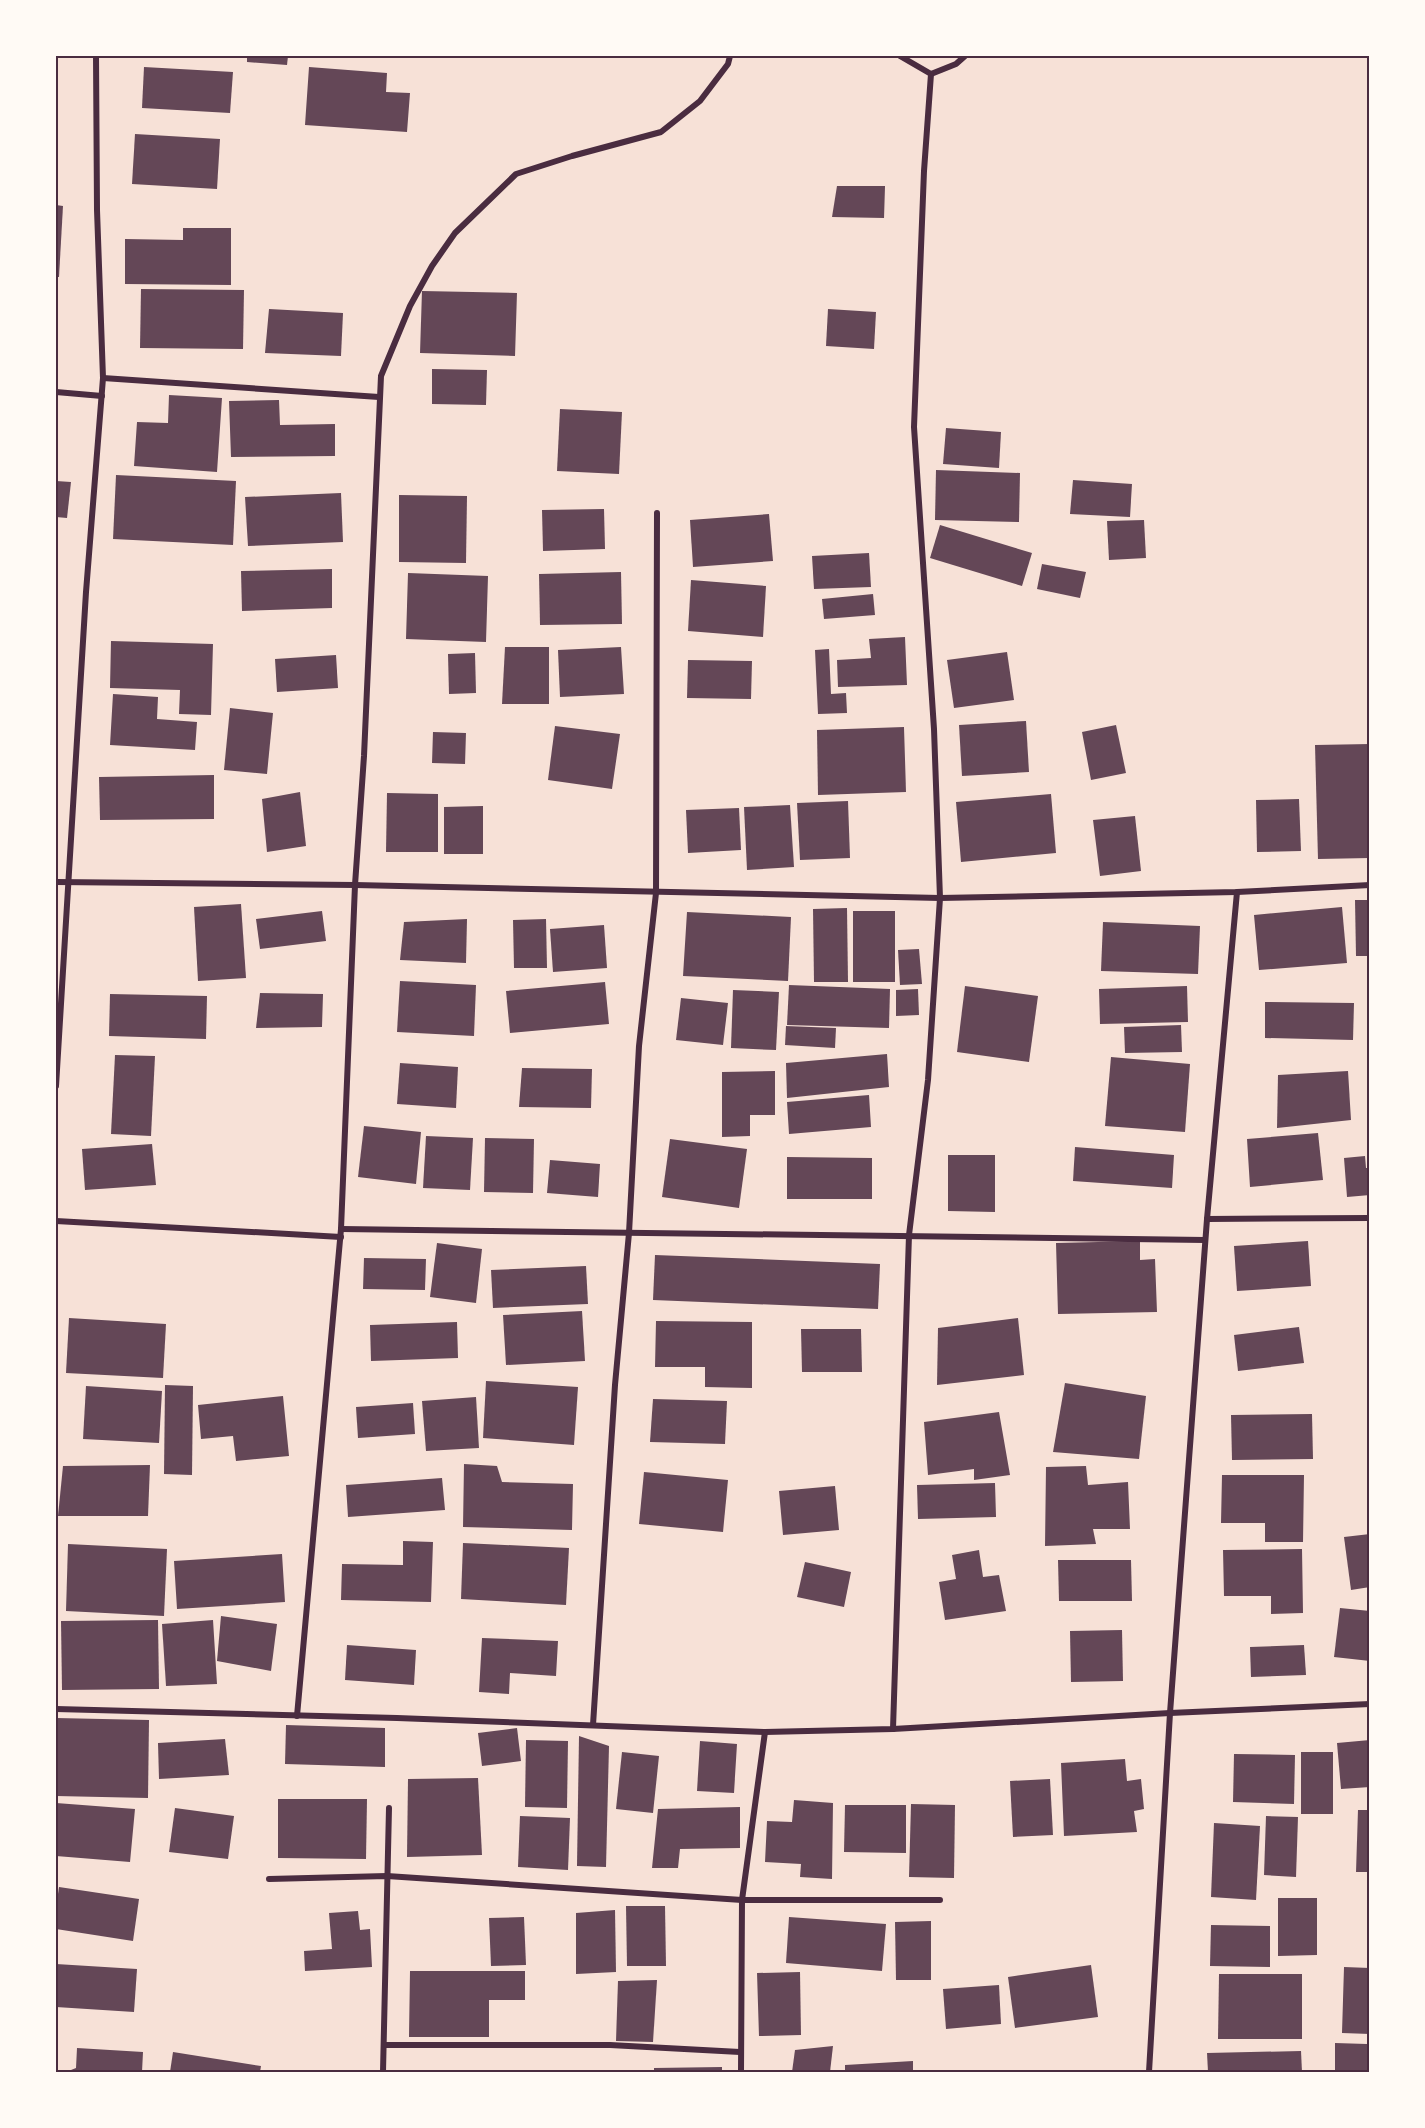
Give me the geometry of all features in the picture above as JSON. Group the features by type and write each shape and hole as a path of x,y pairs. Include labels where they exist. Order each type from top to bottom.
{"street":[{"path":"56,1086 86,592 103,378 97,210 96,56"},
{"path":"297,1716 341,1237 355,885 364,756 381,376 410,306 432,266 455,233 516,174 661,132 700,101 728,64 730,56"},
{"path":"900,56 931,74"},
{"path":"931,74 956,63 965,56"},
{"path":"893,1729 909,1235 928,1080 940,898 934,729 914,428 924,171 931,74"},
{"path":"103,378 379,397"},
{"path":"56,392 102,396"},
{"path":"593,1725 615,1385 629,1233 639,1046 656,893 657,513"},
{"path":"56,882 69,884 355,885 940,898 1238,892 1370,885"},
{"path":"1149,2073 1170,1713 1207,1219 1238,892"},
{"path":"1207,1219 1370,1218"},
{"path":"56,1221 341,1237"},
{"path":"341,1229 1206,1240"},
{"path":"56,1709 765,1732 893,1729 1370,1704"},
{"path":"741,2073 742,1900 765,1732"},
{"path":"383,2073 389,1808"},
{"path":"269,1880 387,1876 742,1900 940,1900"},
{"path":"384,2045 610,2045 740,2052"}],"building":[{"path":"247,56 288,56 287,65 247,62"},
{"path":"144,67 233,72 230,113 142,108"},
{"path":"309,67 387,73 386,92 410,93 407,132 305,125"},
{"path":"135,134 220,139 217,189 132,184"},
{"path":"837,186 885,186 884,218 832,217"},
{"path":"56,205 63,206 59,277 56,277"},
{"path":"183,228 231,228 231,285 125,284 125,239 183,240"},
{"path":"141,289 244,290 243,349 140,348"},
{"path":"422,291 517,293 515,356 420,353"},
{"path":"269,309 343,313 341,356 265,353"},
{"path":"828,309 876,312 874,349 826,346"},
{"path":"432,369 487,370 486,405 432,404"},
{"path":"169,395 222,398 217,472 134,466 137,422 168,423"},
{"path":"279,400 280,425 335,424 335,456 231,457 229,401"},
{"path":"560,409 622,412 619,474 557,471"},
{"path":"946,428 1001,432 999,468 943,464"},
{"path":"936,470 1020,473 1019,522 935,520"},
{"path":"116,475 236,481 233,545 113,539"},
{"path":"1073,480 1132,484 1130,517 1070,514"},
{"path":"56,481 71,482 67,518 56,517"},
{"path":"341,493 343,542 248,546 245,497"},
{"path":"399,495 467,496 466,563 399,562"},
{"path":"604,509 605,549 543,551 542,510"},
{"path":"769,514 773,561 693,567 690,520"},
{"path":"1144,520 1146,558 1109,560 1107,521"},
{"path":"940,525 1032,553 1022,586 930,558"},
{"path":"869,553 871,587 814,589 812,556"},
{"path":"1042,564 1086,572 1080,598 1037,589"},
{"path":"332,569 332,608 242,611 241,571"},
{"path":"621,572 622,624 540,625 539,574"},
{"path":"408,573 488,576 486,642 406,639"},
{"path":"691,580 766,586 763,637 688,631"},
{"path":"873,594 875,615 824,619 822,599"},
{"path":"905,637 907,685 838,687 837,660 871,658 869,639"},
{"path":"111,641 213,644 211,715 179,714 180,690 110,688"},
{"path":"505,647 549,647 549,704 502,704"},
{"path":"621,647 624,694 560,697 558,650"},
{"path":"829,649 831,694 846,693 847,713 818,714 815,650"},
{"path":"1007,652 1014,700 954,708 947,660"},
{"path":"475,653 476,693 449,694 448,654"},
{"path":"336,655 338,688 277,692 275,659"},
{"path":"688,660 752,661 751,699 687,698"},
{"path":"113,694 158,697 157,719 197,722 195,750 110,745"},
{"path":"230,708 273,713 267,774 224,770"},
{"path":"1026,721 1029,772 962,776 959,725"},
{"path":"1116,725 1126,773 1091,780 1082,732"},
{"path":"555,726 620,734 612,789 548,780"},
{"path":"904,727 906,792 818,795 817,730"},
{"path":"433,732 466,733 465,764 432,763"},
{"path":"1370,744 1370,858 1318,859 1315,745"},
{"path":"214,775 214,819 100,820 99,777"},
{"path":"300,792 306,846 267,852 262,799"},
{"path":"387,793 438,794 438,852 386,852"},
{"path":"1051,794 1056,853 961,862 956,802"},
{"path":"1299,799 1301,851 1257,852 1256,800"},
{"path":"848,801 850,858 800,860 797,803"},
{"path":"790,805 794,867 747,870 744,807"},
{"path":"483,806 483,854 444,854 444,807"},
{"path":"739,808 741,850 688,853 686,810"},
{"path":"1135,816 1141,871 1100,876 1093,820"},
{"path":"1355,900 1370,900 1370,956 1356,956"},
{"path":"241,904 246,978 198,981 194,907"},
{"path":"1342,907 1347,963 1259,970 1254,915"},
{"path":"847,908 848,982 814,982 813,909"},
{"path":"322,911 326,941 260,949 256,919"},
{"path":"853,911 895,911 895,982 853,982"},
{"path":"687,912 791,917 788,981 683,976"},
{"path":"467,919 466,963 400,960 404,922"},
{"path":"546,919 547,968 514,968 513,920"},
{"path":"1103,922 1200,926 1198,974 1101,971"},
{"path":"604,925 607,968 553,972 550,929"},
{"path":"919,949 922,984 900,985 898,950"},
{"path":"400,981 476,985 474,1036 397,1032"},
{"path":"605,982 609,1024 510,1033 506,991"},
{"path":"789,985 890,989 889,1028 787,1025"},
{"path":"965,986 1038,996 1029,1062 957,1052"},
{"path":"1187,986 1188,1022 1100,1024 1099,989"},
{"path":"918,989 919,1015 896,1016 896,990"},
{"path":"733,990 779,992 776,1050 731,1048"},
{"path":"260,993 323,994 322,1027 256,1028"},
{"path":"110,994 207,996 206,1039 109,1036"},
{"path":"681,998 728,1003 723,1045 676,1040"},
{"path":"1265,1002 1354,1003 1353,1040 1265,1038"},
{"path":"1181,1025 1182,1052 1125,1053 1124,1027"},
{"path":"786,1026 836,1028 835,1048 785,1045"},
{"path":"887,1054 889,1087 787,1098 786,1063"},
{"path":"115,1055 155,1056 151,1136 111,1134"},
{"path":"1111,1057 1190,1064 1185,1132 1105,1126"},
{"path":"400,1063 458,1067 456,1108 397,1104"},
{"path":"522,1068 592,1069 591,1108 519,1107"},
{"path":"775,1071 775,1115 750,1115 750,1136 722,1137 722,1072"},
{"path":"1348,1071 1351,1120 1277,1128 1278,1075"},
{"path":"869,1095 871,1127 789,1134 787,1102"},
{"path":"364,1126 421,1132 416,1184 358,1177"},
{"path":"1318,1133 1323,1180 1250,1187 1247,1139"},
{"path":"426,1136 473,1138 470,1190 423,1188"},
{"path":"485,1138 534,1139 533,1193 484,1192"},
{"path":"670,1139 747,1149 739,1208 662,1197"},
{"path":"152,1144 156,1185 85,1190 82,1149"},
{"path":"1075,1147 1174,1155 1172,1188 1073,1181"},
{"path":"948,1155 995,1155 995,1212 948,1211"},
{"path":"1365,1156 1366,1168 1370,1168 1370,1195 1347,1197 1344,1158"},
{"path":"787,1157 872,1158 872,1199 787,1199"},
{"path":"550,1160 600,1164 598,1197 547,1193"},
{"path":"1140,1241 1140,1260 1155,1259 1157,1312 1058,1314 1056,1243"},
{"path":"1308,1241 1311,1286 1237,1291 1234,1246"},
{"path":"437,1243 482,1249 476,1303 430,1297"},
{"path":"655,1255 880,1264 878,1309 653,1300"},
{"path":"364,1258 426,1259 425,1290 363,1289"},
{"path":"586,1266 588,1304 493,1308 491,1270"},
{"path":"582,1311 585,1361 506,1365 503,1315"},
{"path":"69,1318 166,1324 163,1378 66,1373"},
{"path":"1018,1318 1024,1375 937,1385 938,1328"},
{"path":"656,1321 752,1322 752,1388 705,1387 705,1367 655,1367"},
{"path":"457,1322 458,1358 371,1361 370,1325"},
{"path":"1299,1327 1304,1363 1238,1371 1234,1335"},
{"path":"801,1329 861,1329 862,1372 802,1372"},
{"path":"486,1381 578,1387 574,1445 483,1438"},
{"path":"1065,1383 1146,1396 1139,1459 1053,1452"},
{"path":"165,1385 193,1386 192,1475 164,1474"},
{"path":"86,1386 162,1391 159,1443 83,1439"},
{"path":"283,1396 289,1456 236,1461 233,1436 201,1439 198,1405"},
{"path":"476,1397 479,1448 426,1451 422,1401"},
{"path":"653,1399 727,1401 725,1444 650,1442"},
{"path":"413,1403 415,1434 358,1438 356,1407"},
{"path":"999,1412 1010,1475 974,1480 974,1469 928,1475 924,1422"},
{"path":"1312,1414 1313,1459 1232,1460 1231,1415"},
{"path":"464,1464 497,1466 502,1482 573,1484 572,1530 463,1527"},
{"path":"150,1465 148,1516 58,1516 63,1466"},
{"path":"1086,1466 1088,1485 1128,1482 1130,1529 1093,1529 1096,1544 1045,1546 1046,1467"},
{"path":"644,1472 728,1480 723,1532 639,1524"},
{"path":"1222,1475 1304,1475 1303,1542 1265,1542 1265,1523 1221,1523"},
{"path":"442,1478 445,1510 348,1517 346,1485"},
{"path":"995,1483 996,1517 918,1519 917,1485"},
{"path":"835,1486 839,1530 783,1535 779,1491"},
{"path":"1370,1534 1370,1587 1351,1590 1344,1537"},
{"path":"403,1541 433,1542 431,1602 341,1600 342,1564 403,1565"},
{"path":"463,1543 569,1548 566,1605 461,1599"},
{"path":"68,1544 167,1549 164,1616 66,1611"},
{"path":"1302,1549 1303,1613 1271,1614 1271,1596 1224,1596 1223,1550"},
{"path":"979,1550 983,1577 999,1575 1006,1611 945,1620 939,1582 956,1579 952,1555"},
{"path":"282,1554 285,1602 177,1609 174,1561"},
{"path":"1058,1560 1131,1560 1132,1601 1059,1601"},
{"path":"805,1562 851,1572 844,1607 797,1597"},
{"path":"1340,1608 1370,1611 1370,1661 1334,1657"},
{"path":"221,1616 277,1624 271,1671 217,1661"},
{"path":"158,1620 159,1689 62,1690 61,1621"},
{"path":"213,1620 217,1684 166,1686 162,1624"},
{"path":"1122,1630 1123,1681 1071,1682 1070,1631"},
{"path":"482,1638 558,1641 556,1676 510,1673 509,1694 479,1692"},
{"path":"347,1645 416,1650 414,1685 345,1680"},
{"path":"1304,1645 1306,1675 1251,1677 1250,1647"},
{"path":"56,1718 149,1720 148,1798 56,1796"},
{"path":"286,1725 385,1728 385,1767 285,1764"},
{"path":"517,1728 521,1761 482,1766 478,1733"},
{"path":"579,1736 609,1746 606,1867 577,1866"},
{"path":"225,1739 229,1775 159,1779 158,1743"},
{"path":"526,1740 568,1741 567,1808 525,1807"},
{"path":"1370,1740 1370,1787 1341,1789 1337,1743"},
{"path":"700,1741 737,1744 734,1793 697,1791"},
{"path":"622,1752 659,1756 653,1813 616,1809"},
{"path":"1301,1752 1333,1752 1333,1814 1301,1814"},
{"path":"1234,1754 1295,1755 1294,1804 1233,1802"},
{"path":"1125,1759 1127,1781 1141,1779 1144,1809 1134,1811 1137,1832 1064,1836 1061,1763"},
{"path":"478,1778 482,1855 407,1857 408,1779"},
{"path":"1050,1779 1053,1835 1013,1837 1010,1781"},
{"path":"278,1799 367,1799 366,1859 278,1858"},
{"path":"794,1800 833,1803 832,1879 800,1877 801,1864 765,1862 767,1821 792,1822"},
{"path":"56,1803 135,1809 130,1862 56,1856"},
{"path":"911,1804 955,1805 954,1878 909,1877"},
{"path":"845,1805 906,1805 906,1853 844,1852"},
{"path":"740,1807 740,1848 680,1849 678,1868 652,1868 658,1809"},
{"path":"175,1808 234,1816 228,1859 169,1852"},
{"path":"1358,1810 1370,1810 1370,1872 1356,1872"},
{"path":"520,1816 570,1818 568,1870 518,1867"},
{"path":"1266,1816 1298,1817 1296,1877 1264,1875"},
{"path":"1214,1823 1260,1826 1256,1900 1211,1897"},
{"path":"59,1887 139,1899 133,1941 56,1929"},
{"path":"1278,1898 1317,1898 1317,1955 1278,1956"},
{"path":"626,1906 665,1906 666,1966 627,1966"},
{"path":"615,1910 616,1972 576,1974 576,1913"},
{"path":"358,1911 360,1930 370,1929 372,1967 305,1971 304,1951 332,1949 329,1913"},
{"path":"524,1917 526,1965 491,1966 489,1918"},
{"path":"789,1917 886,1924 882,1971 786,1963"},
{"path":"931,1921 931,1980 896,1980 895,1922"},
{"path":"1211,1925 1270,1926 1270,1967 1210,1966"},
{"path":"56,1964 137,1969 134,2012 56,2007"},
{"path":"1091,1965 1098,2017 1015,2028 1008,1977"},
{"path":"1344,1967 1370,1968 1370,2034 1342,2033"},
{"path":"410,1971 525,1971 525,2000 489,2000 489,2037 409,2037"},
{"path":"800,1972 801,2035 759,2036 757,1973"},
{"path":"1219,1974 1302,1974 1302,2039 1218,2039"},
{"path":"657,1980 653,2042 616,2041 618,1981"},
{"path":"999,1985 1001,2024 946,2029 943,1989"},
{"path":"1335,2043 1367,2044 1367,2072 1335,2072"},
{"path":"833,2046 830,2072 792,2072 795,2050"},
{"path":"77,2048 143,2052 142,2072 66,2072 76,2068"},
{"path":"1301,2051 1302,2072 1208,2072 1207,2053"},
{"path":"173,2052 261,2066 260,2072 170,2072"},
{"path":"913,2061 913,2072 845,2072 845,2065"},
{"path":"722,2067 722,2072 654,2072 654,2068"}]}
